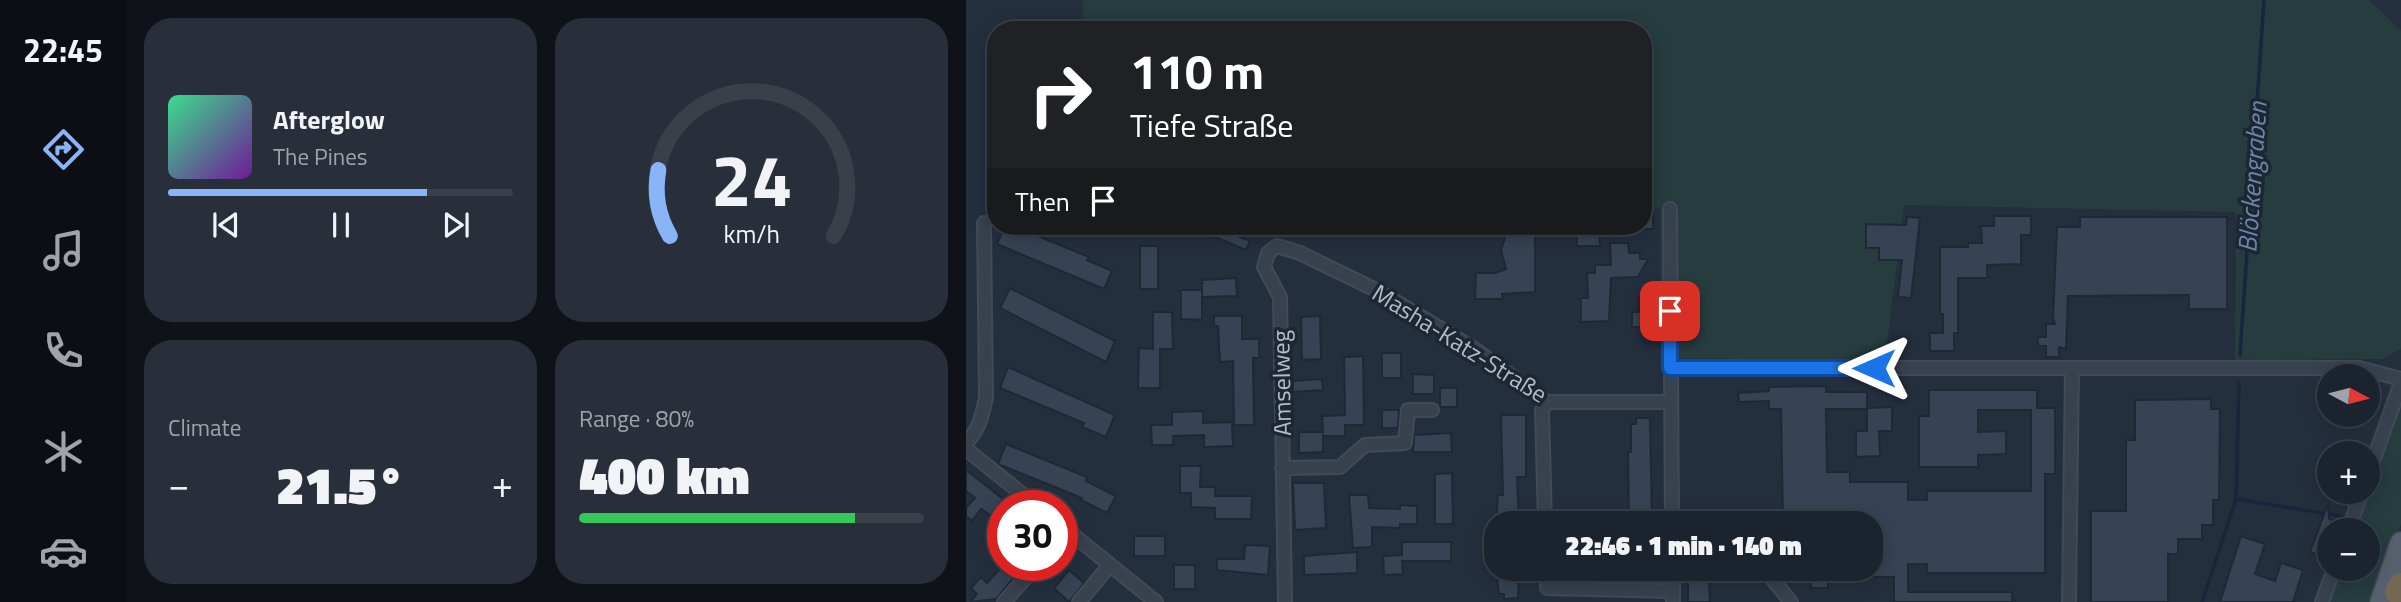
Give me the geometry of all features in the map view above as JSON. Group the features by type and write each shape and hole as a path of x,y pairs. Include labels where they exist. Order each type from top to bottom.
{"main road":[{"path":"2395,592 2401,542"}],"street":[{"path":"1670,209 1672,511"},
{"path":"966,443 978,426 986,398 984,223"},
{"name":"Masha-Katz-Straße","path":"1280,297 1264,267 1268,253 1277,246 1300,253 1380,292 1473,348 1547,402 1670,402"},
{"name":"Amselweg","path":"1280,297 1285,602"},
{"path":"1670,368 2358,368 2401,381 2380,441"},
{"path":"2069,602 2072,368"},
{"path":"1545,511 1542,410 1547,402"},
{"name":"Amselweg","path":"1282,468 1340,467 1365,444 1405,443 1408,410 1432,410"},
{"path":"966,449 1017,490"},
{"path":"1078,541 1156,602"},
{"path":"1079,602 1110,565"},
{"path":"1004,602 1023,581"},
{"path":"1547,581 1547,588 1673,596"},
{"path":"1774,581 1791,602"},
{"path":"2322,602 2330,581"}],"green space":[{"path":"1083,0 2369,0 2401,30 2401,349 2383,359 2235,360 2236,212 1904,205 1885,361 1661,358 1660,209 1652,209 1652,21 1084,21"},
{"path":"2401,403 2401,524 2380,580 2380,518 2359,518 2364,504 2380,504 2380,461"},
{"path":"2337,581 2380,581 2372,602 2329,602"}],"building":[{"path":"1994,216 2031,216 2031,235 2021,235 2021,264 1987,265 1987,278 1958,278 1958,333 1954,333 1954,351 1930,351 1930,333 1943,333 1943,314 1940,314 1940,247 1968,247 1968,243 1982,243 1981,226 1994,226"},
{"path":"1907,217 1920,218 1911,298 1898,297 1902,260 1879,260 1879,248 1866,248 1866,224 1906,225"},
{"path":"2080,217 2227,217 2227,309 2189,309 2189,295 2068,296 2066,349 2059,347 2059,357 2046,357 2046,346 2038,346 2038,337 2046,337 2046,324 2055,324 2053,317 2057,227 2080,227"},
{"path":"1001,235 1035,235 1089,257 1087,260 1112,271 1104,289 997,244"},
{"path":"1210,235 1235,235 1250,241 1246,250"},
{"path":"1504,235 1535,235 1535,292 1502,294 1502,299 1475,299 1476,273 1495,273 1506,269 1501,250"},
{"path":"1577,235 1599,235 1600,246 1577,246"},
{"path":"1610,243 1628,243 1629,253 1640,253 1640,259 1648,259 1638,277 1611,278 1609,321 1581,322 1581,298 1588,298 1587,273 1595,273 1595,265 1611,265"},
{"path":"1140,246 1158,246 1158,289 1140,289"},
{"path":"1236,278 1237,296 1202,297 1202,280"},
{"path":"1010,288 1115,341 1106,362 1000,308"},
{"path":"1181,290 1202,290 1202,320 1181,319"},
{"path":"1639,303 1657,303 1657,321 1654,321 1653,327 1632,327 1632,312 1639,312"},
{"path":"1153,312 1172,312 1173,349 1160,349 1160,388 1138,388 1139,348 1153,349"},
{"path":"1214,316 1242,316 1242,339 1259,339 1259,358 1253,358 1254,425 1234,425 1233,361 1220,362 1218,326 1214,326"},
{"path":"1320,316 1321,359 1302,360 1301,317"},
{"path":"1382,353 1401,353 1401,378 1382,378"},
{"path":"1363,356 1364,425 1345,425 1345,436 1323,436 1323,452 1299,453 1299,432 1323,432 1322,416 1345,415 1344,357"},
{"path":"1008,367 1115,415 1106,437 1082,427 1084,423 1000,388"},
{"path":"1413,374 1434,375 1434,394 1413,394"},
{"path":"1322,379 1323,390 1293,392 1293,381"},
{"path":"1826,386 1826,392 1867,392 1867,409 1826,409 1827,472 1850,472 1850,482 1908,482 1908,500 1927,500 1927,491 2031,491 2031,410 1978,410 1978,432 2006,431 2006,454 1978,455 1978,467 1919,467 1919,416 1929,416 1929,390 2037,390 2037,408 2055,408 2055,474 2045,474 2045,573 1927,573 1927,564 1908,564 1908,592 2012,592 2012,602 1894,602 1894,577 1883,577 1883,511 1783,511 1781,409 1769,409 1769,401 1739,402 1738,393 1769,391 1769,387"},
{"path":"1440,388 1457,388 1457,407 1440,407"},
{"path":"2211,399 2211,409 2220,409 2219,500 2213,500 2213,525 2202,525 2202,539 2178,539 2178,554 2168,554 2168,602 2091,602 2091,511 2126,511 2126,440 2135,440 2135,400"},
{"path":"1892,407 1892,431 1879,431 1880,456 1856,457 1856,431 1867,431 1867,408"},
{"path":"1382,410 1399,410 1398,428 1382,428"},
{"path":"1203,411 1203,423 1232,422 1233,446 1204,447 1204,435 1173,436 1173,445 1152,445 1151,425 1172,425 1172,412"},
{"path":"1501,415 1526,415 1526,477 1517,477 1518,511 1497,511 1498,495 1503,495"},
{"path":"1636,418 1650,418 1652,511 1629,511 1628,452 1631,452 1631,424 1636,424"},
{"path":"1451,433 1452,452 1413,452 1414,435"},
{"path":"1006,444 1087,477 1086,481 1116,496 1107,513 1081,500 1078,490 1062,490 998,464"},
{"path":"1180,466 1201,466 1200,487 1215,487 1215,496 1252,496 1251,519 1215,519 1215,508 1191,507 1191,493 1180,493"},
{"path":"966,470 992,490 987,490 987,513 981,509 972,521 966,516 966,508 975,498 966,491"},
{"path":"1452,473 1453,524 1435,524 1435,474"},
{"path":"1293,483 1324,483 1326,528 1295,530"},
{"path":"1349,495 1368,495 1369,508 1400,509 1400,505 1417,506 1417,524 1400,524 1400,528 1372,527 1372,547 1353,548"},
{"path":"2328,504 2329,518 2323,518"},
{"path":"2317,533 2317,555 2310,552"},
{"path":"1134,536 1165,536 1165,556 1134,556"},
{"path":"2241,536 2265,544 2255,574 2275,581 2281,563 2303,570 2293,602 2220,602"},
{"path":"1402,542 1451,542 1451,561 1402,561 1403,574 1384,575 1383,556 1402,555"},
{"path":"1245,545 1270,546 1268,575 1217,570 1217,559 1244,559"},
{"path":"1357,552 1357,573 1304,575 1304,556"},
{"path":"1174,565 1195,565 1195,589 1174,589"},
{"path":"981,577 987,583 1011,581 996,599 970,602 977,594 971,588"},
{"path":"1078,578 1084,583 1069,602 1054,588 1060,581 1078,581"},
{"path":"1497,581 1519,581 1518,598 1504,599 1504,594 1499,594"},
{"path":"1688,581 1709,581 1710,602 1688,602"},
{"path":"1811,581 1828,581 1828,588 1811,588"}],"waterway":[{"name":"Blöckengraben","path":"2240,355 2264,0"},
{"name":"Blöckengraben","path":"2202,602 2236,499 2239,384"},
{"path":"2236,499 2341,516"}],"route":[{"path":"1670,311 1670,368 1874,368"}]}
